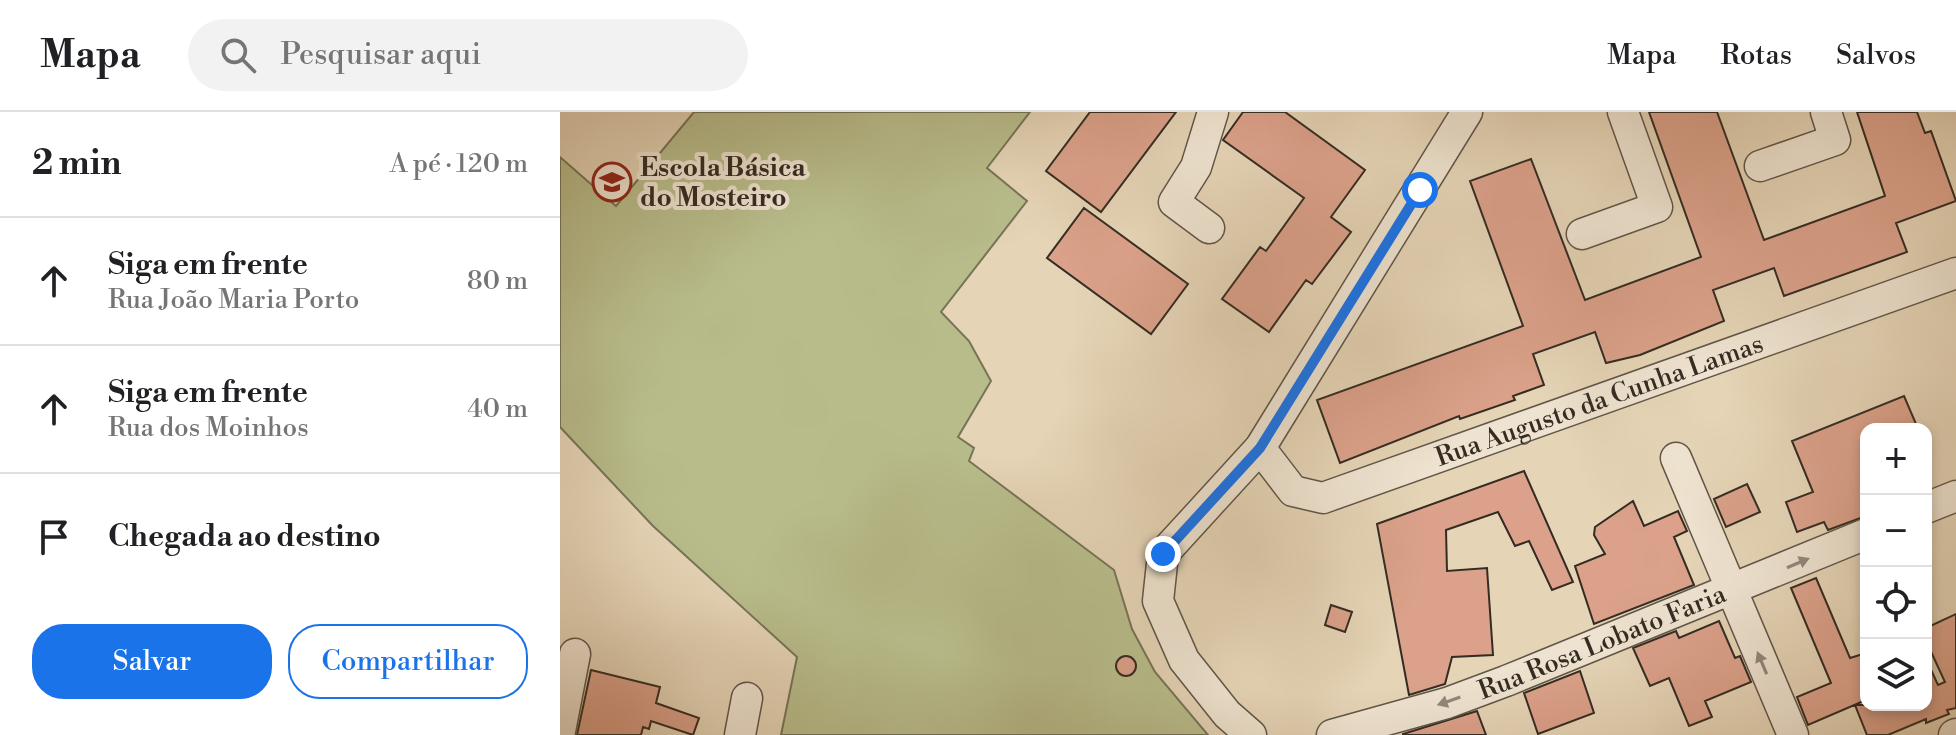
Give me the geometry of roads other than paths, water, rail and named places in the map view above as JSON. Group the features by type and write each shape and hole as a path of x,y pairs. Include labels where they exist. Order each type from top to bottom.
{"street":[{"path":"1209,228 1174,202 1196,167 1213,112"},
{"path":"1251,735 1227,714 1184,660 1158,601 1163,554 1260,448 1467,112"},
{"path":"1582,234 1657,207 1623,112"},
{"path":"1760,166 1835,140 1826,112"},
{"name":"Rua Augusto da Cunha Lamas","path":"1260,448 1293,491 1323,498 1956,273"},
{"path":"1676,458 1793,735"},
{"path":"1932,506 1956,496"},
{"name":"Rua Rosa Lobato Faria","path":"1332,735 1447,703 1730,592 1860,537"},
{"path":"560,731 575,654"},
{"path":"740,735 747,698"}],"place":[{"name":"Escola Básica do Mosteiro","path":"612,182"}]}
